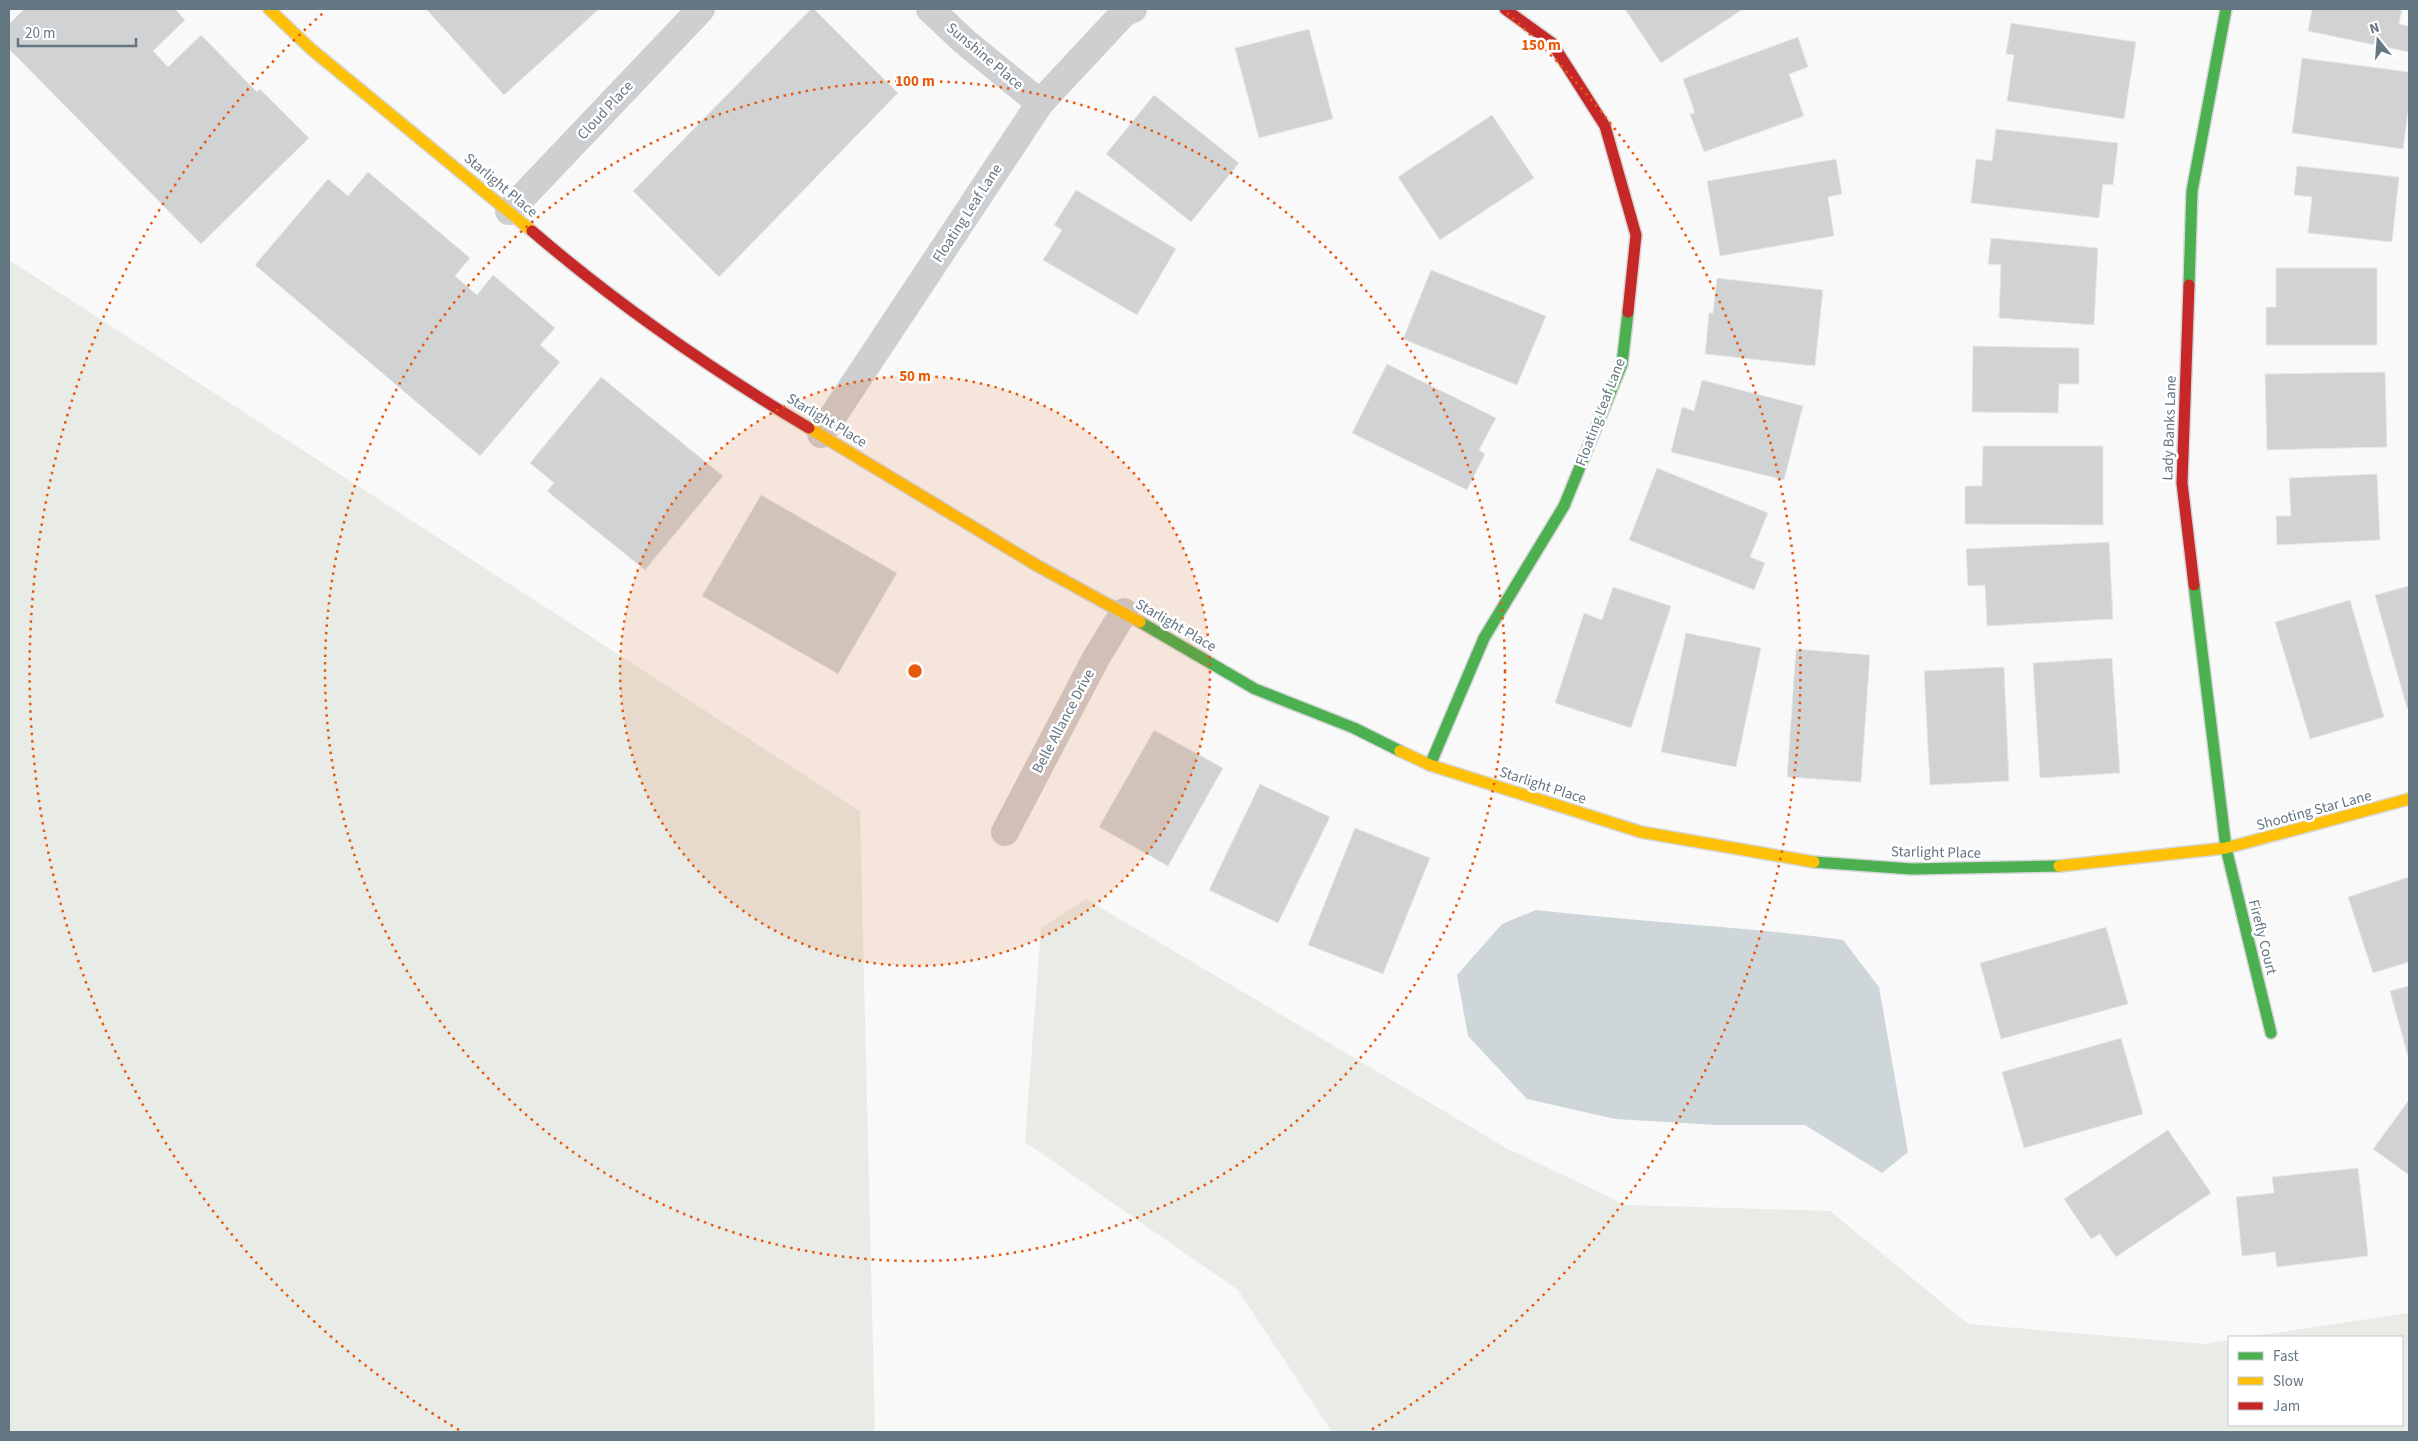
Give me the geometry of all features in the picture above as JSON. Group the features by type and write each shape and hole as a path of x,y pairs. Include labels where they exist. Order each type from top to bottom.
{"street":[{"name":"Starlight Place","path":"269,9 312,49 576,268 739,386 1036,566 1124,612 1255,689 1354,728 1430,765 1641,832 1804,861 1912,869 2074,866 2226,848"},
{"name":"Cloud Place","path":"509,211 701,9"},
{"name":"Sunshine Place","path":"930,9 965,42 1040,103"},
{"name":"Floating Leaf Lane","path":"821,434 1040,103 1124,13 1133,9"},
{"name":"Floating Leaf Lane","path":"1430,765 1484,638 1564,506 1622,364 1636,235 1605,126 1552,43 1505,9"},
{"name":"Lady Banks Lane","path":"2226,9 2192,191 2182,483 2226,848"},
{"name":"Belle Allance Drive","path":"1005,832 1096,658 1124,612"},
{"name":"Shooting Star Lane","path":"2226,848 2370,811 2409,798"},
{"name":"Firefly Court","path":"2226,848 2271,1033"}],"shaded area":[{"path":"9,260 860,811 875,1432 9,1432"},
{"path":"1086,899 1508,1149 1626,1205 1830,1211 1968,1324 2205,1344 2228,1340 2228,1426 2403,1426 2403,1336 2255,1336 2409,1313 2409,1432 1332,1432 1238,1290 1025,1142 1041,928"},
{"path":"1536,910 1843,940 1879,987 1908,1152 1882,1173 1805,1125 1717,1125 1615,1119 1527,1099 1468,1036 1457,975 1502,924"}],"building":[{"path":"24,9 175,9 185,20 153,51 168,67 201,35 257,92 260,89 309,138 201,244 9,49 9,24"},
{"path":"428,9 599,9 504,95"},
{"path":"811,9 814,9 898,93 719,277 633,191"},
{"path":"1625,9 1743,9 1661,63"},
{"path":"2312,9 2402,9 2399,24 2409,26 2409,52 2308,31"},
{"path":"2011,23 2136,42 2124,119 2007,101 2014,55 2006,54"},
{"path":"1309,29 1333,119 1259,138 1235,48"},
{"path":"1798,37 1808,67 1789,74 1804,116 1704,152 1690,114 1695,113 1683,79"},
{"path":"2302,58 2409,72 2409,104 2403,149 2292,133"},
{"path":"1154,95 1239,163 1191,222 1106,154"},
{"path":"1492,115 1534,178 1440,240 1398,177"},
{"path":"1996,129 2118,143 2113,185 2103,184 2099,218 1971,203 1976,159 1992,161"},
{"path":"1836,159 1842,194 1828,197 1834,236 1720,256 1707,181"},
{"path":"2297,166 2399,177 2392,242 2308,233 2312,197 2294,195"},
{"path":"368,172 470,258 455,276 477,295 493,275 555,328 540,345 560,362 480,456 255,265 328,179 348,196"},
{"path":"1076,190 1176,249 1137,315 1043,260 1062,230 1054,225"},
{"path":"1991,238 2098,248 2094,325 1999,318 2001,265 1988,264"},
{"path":"2276,268 2377,268 2377,345 2266,345 2266,307 2276,307"},
{"path":"1431,270 1546,316 1517,385 1403,339"},
{"path":"1717,278 1823,290 1815,366 1705,354 1709,313 1713,313"},
{"path":"1973,346 2079,348 2079,384 2059,384 2058,413 1972,412"},
{"path":"1387,364 1496,418 1479,450 1485,454 1467,490 1352,433"},
{"path":"2385,372 2387,447 2267,450 2265,374"},
{"path":"601,377 723,476 645,570 547,491 554,483 530,463"},
{"path":"1702,380 1803,406 1784,480 1671,452 1682,407 1694,411"},
{"path":"1983,446 2103,446 2103,525 1965,524 1965,486 1982,486"},
{"path":"1657,468 1768,513 1750,557 1765,563 1754,590 1629,540"},
{"path":"2377,474 2380,540 2277,545 2276,516 2291,516 2289,478"},
{"path":"761,495 897,573 838,674 702,596"},
{"path":"2109,542 2113,619 1987,626 1985,585 1968,586 1966,549"},
{"path":"2409,586 2409,708 2407,708 2375,595"},
{"path":"1613,587 1671,606 1631,728 1555,703 1584,613 1602,620"},
{"path":"2350,600 2384,717 2310,739 2275,622"},
{"path":"1686,633 1761,648 1736,767 1661,752"},
{"path":"1796,649 1870,655 1861,782 1787,777"},
{"path":"2112,658 2120,773 2040,778 2033,663"},
{"path":"2004,667 2009,781 1930,785 1924,671"},
{"path":"1154,730 1223,768 1168,866 1099,827"},
{"path":"1260,784 1330,817 1278,923 1209,890"},
{"path":"1355,828 1430,858 1383,974 1308,945"},
{"path":"2409,877 2409,962 2373,973 2348,897"},
{"path":"2106,927 2128,1004 2001,1039 1980,963"},
{"path":"2409,986 2409,1060 2390,991"},
{"path":"2121,1038 2143,1114 2024,1148 2002,1072"},
{"path":"2409,1100 2409,1175 2373,1149"},
{"path":"2168,1130 2211,1193 2116,1257 2100,1234 2091,1239 2064,1199"},
{"path":"2358,1168 2368,1256 2277,1267 2275,1252 2242,1256 2236,1197 2274,1193 2272,1177"}],"traffic: fast":[{"path":"2189,285 2192,191 2226,9"},
{"path":"1430,765 1484,638 1564,506 1622,364 1628,312"},
{"path":"2194,585 2226,848 2271,1033"},
{"path":"1140,622 1255,689 1354,728 1400,751"},
{"path":"1814,862 1912,869 2059,866"}],"traffic: slow":[{"path":"269,9 311,49 532,231"},
{"path":"809,428 1036,565 1140,622"},
{"path":"1400,751 1430,765 1641,832 1814,862"},
{"path":"2059,866 2226,848 2409,799"}],"traffic: jam":[{"path":"1505,9 1552,43 1605,126 1636,235 1628,312"},
{"path":"532,231 598,285 666,336 809,428"},
{"path":"2189,285 2182,483 2194,585"}]}
